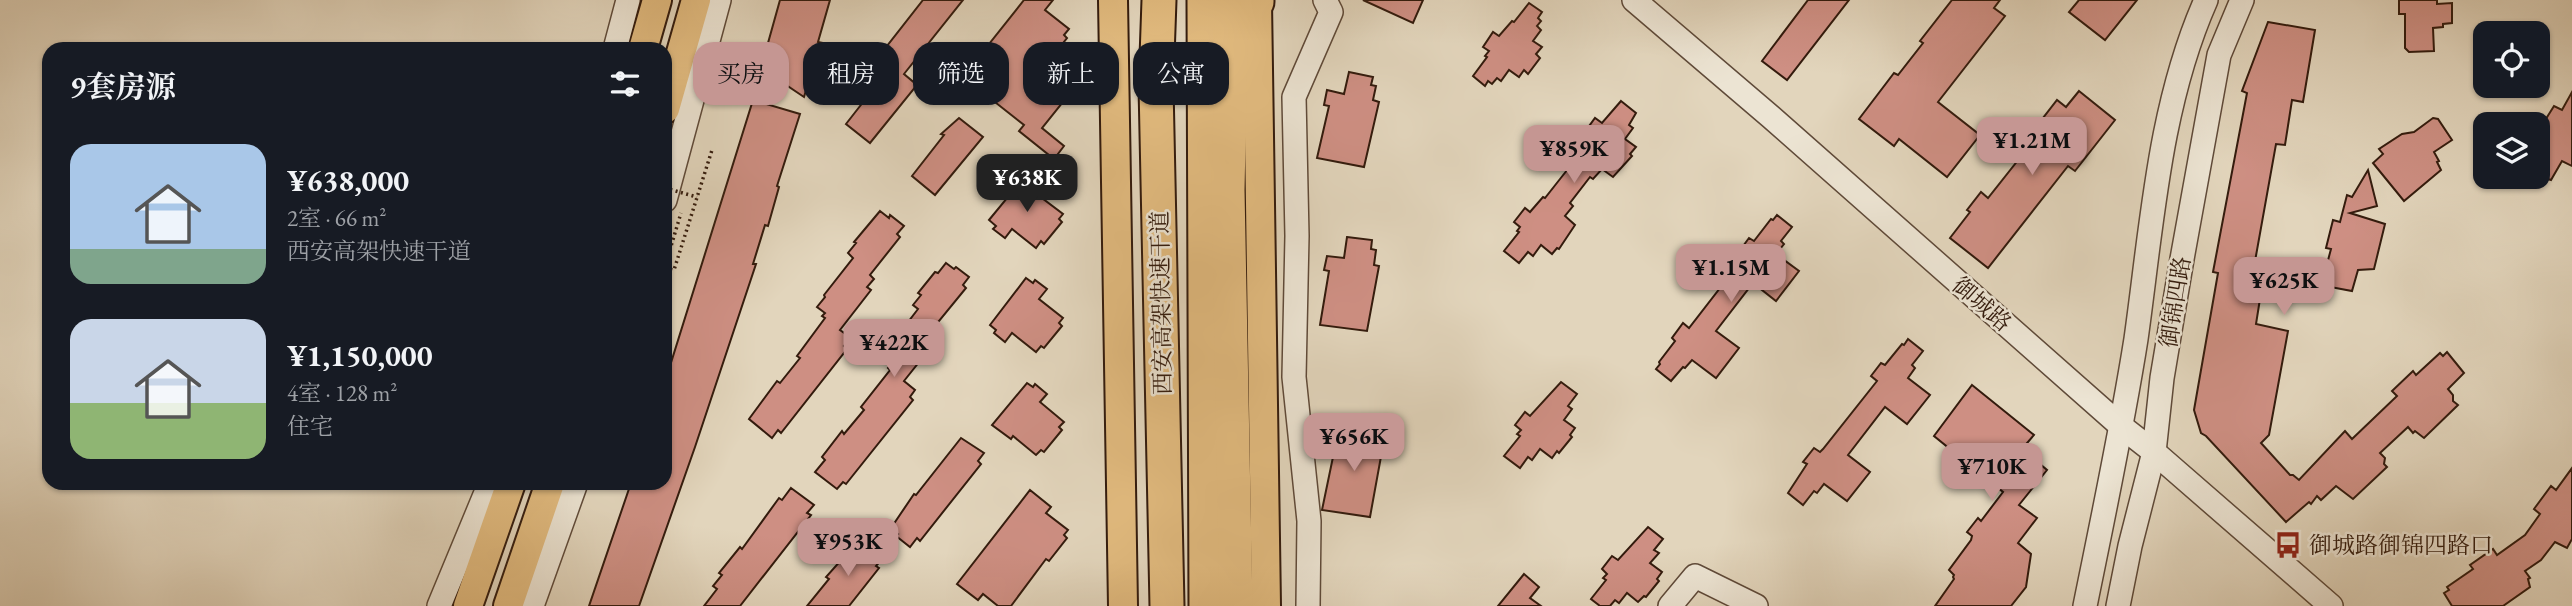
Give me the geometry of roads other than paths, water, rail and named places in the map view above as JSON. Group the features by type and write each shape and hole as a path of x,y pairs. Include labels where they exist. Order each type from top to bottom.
{"highway":[{"path":"1137,0 1148,606"},
{"name":"西安高架快速干道","path":"1159,0 1156,86 1167,606"},
{"name":"西安高架快速干道","path":"1203,0 1206,606"},
{"path":"1236,606 1228,190 1252,0"}],"main road":[{"path":"645,42 657,0"},
{"path":"672,84 696,0"},
{"path":"1113,0 1123,606"},
{"path":"1252,0 1266,606"},
{"path":"468,606 509,490"},
{"path":"508,606 548,490"}],"street":[{"path":"617,42 628,0"},
{"path":"673,206 719,0"},
{"path":"1308,606 1309,521 1294,377 1297,236 1294,97 1331,12 1325,0"},
{"name":"御城路","path":"1634,0 2331,606"},
{"name":"御锦四路","path":"2085,606 2122,427 2163,143 2186,56 2206,0"},
{"name":"御锦四路","path":"2118,606 2154,452 2162,378 2199,154 2219,55 2242,0"},
{"path":"439,606 487,490"},
{"path":"532,606 573,490"},
{"path":"1670,606 1695,576 1756,606"}],"place":[{"name":"御城路御锦四路口","path":"2288,545"}]}
